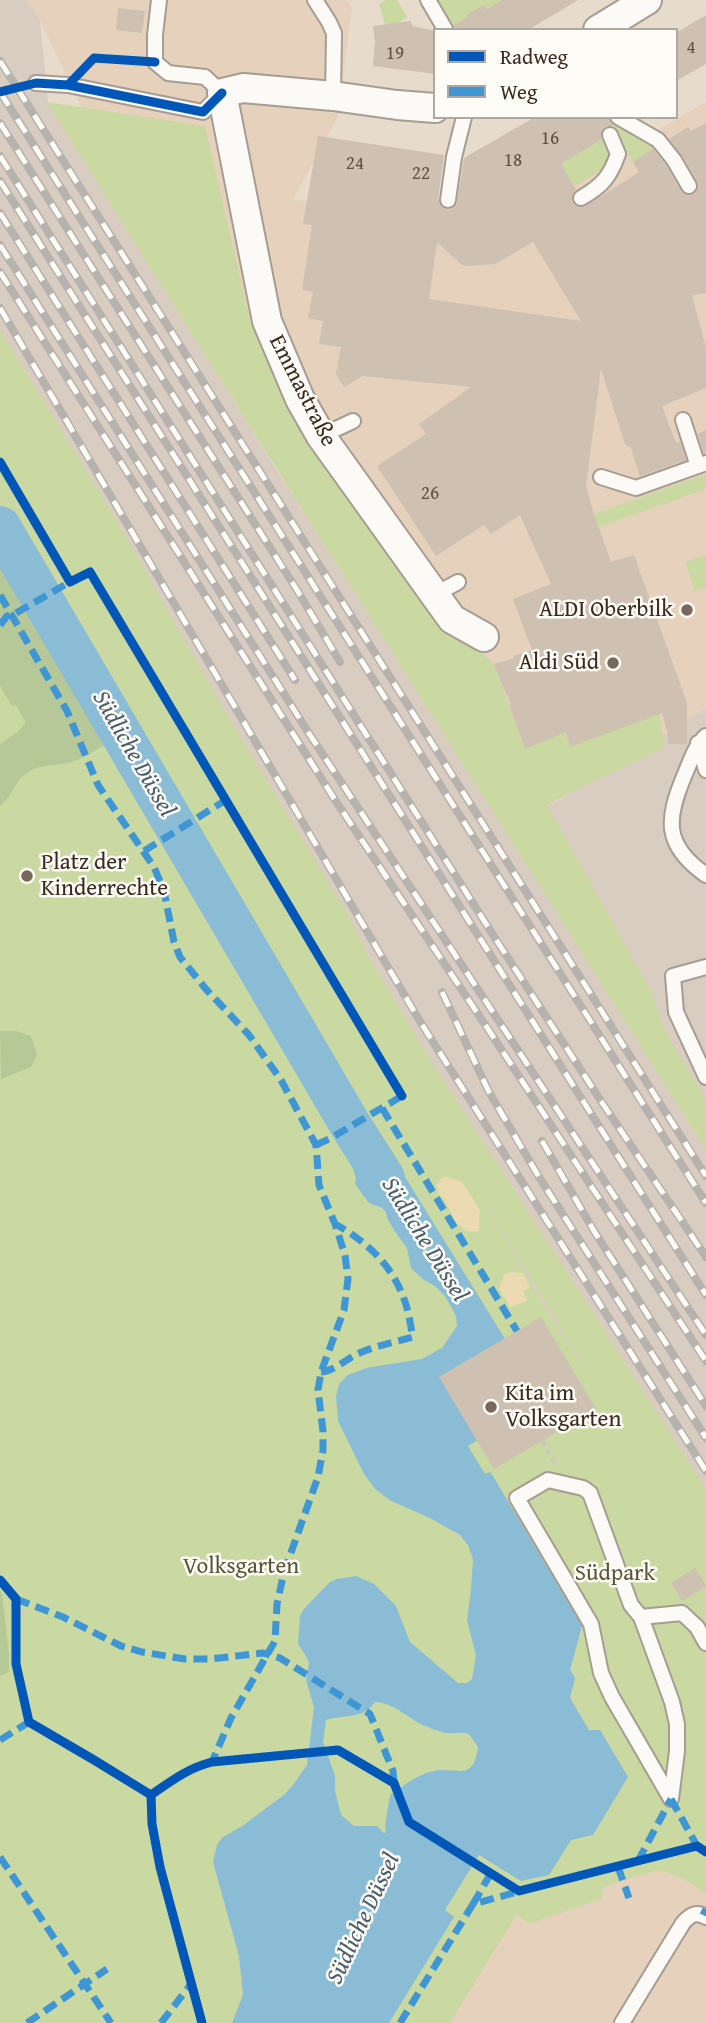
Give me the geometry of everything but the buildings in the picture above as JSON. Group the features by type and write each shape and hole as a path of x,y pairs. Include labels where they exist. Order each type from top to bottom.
{"street":[{"path":"601,28 647,0"},
{"path":"222,93 243,88 433,108"},
{"name":"Emmastraße","path":"222,93 267,321 300,399 321,436 446,589 452,619 484,637"}],"lane":[{"path":"36,83 68,85 203,112 222,93 205,78 168,74 155,62 159,0"},
{"path":"315,0 334,33 333,96"},
{"path":"428,0 445,28"},
{"path":"448,200 454,157 464,119"},
{"path":"621,119 658,140 689,186"},
{"path":"581,198 598,188 611,172 618,154 610,135"},
{"path":"601,477 636,488 702,465 683,420"},
{"path":"321,436 353,421"},
{"path":"702,739 706,770"},
{"path":"702,739 675,799 670,817 676,844 691,864 706,875"},
{"path":"706,967 673,976 676,1012 706,1077"},
{"path":"548,1480 583,1488 590,1493 631,1605 641,1617 672,1702 677,1724 677,1751 671,1800 601,1673 592,1624 517,1498 548,1480"},
{"path":"641,1617 682,1613 697,1627 706,1643"},
{"path":"622,2023 683,1923 694,1914 706,1917"}],"path":[{"path":"542,1441 559,1469"}],"shaded area":[{"path":"0,0 26,0 40,20 48,102 706,1150 706,1533 662,1492 547,1311 0,383"},
{"path":"26,0 347,0 352,8 338,116 293,200 519,211 706,102 706,708 532,817 119,186 40,20"},
{"path":"706,708 706,1102 532,817"},
{"path":"655,1871 675,1875 706,1893 706,2023 446,2023 514,1912"}],"green space":[{"path":"386,0 397,0 407,17 398,23 385,25 379,4"},
{"path":"437,0 502,0 487,9 484,5 467,15 469,19 453,28"},
{"path":"47,102 205,126 251,325 310,442 442,629 480,652 494,664 524,748 658,699 664,748 547,804 652,993 665,1031 706,1100 706,1150 211,365"},
{"path":"610,122 654,149 633,162"},
{"path":"604,138 609,152 607,167 555,197 508,195"},
{"name":"Volksgarten","path":"0,330 114,516 223,708 347,913 368,956 439,1073 706,1489 706,1893 675,1876 655,1871 603,1887 602,1899 531,1923 516,1915 450,2023 0,2023","holes":["471,1178 588,1374 547,1311"]},
{"path":"706,474 706,489 599,527 594,514"},
{"path":"0,543 116,736 75,761 42,767 27,773 0,806 0,744 19,731 26,722 0,686"},
{"path":"706,555 706,587 695,591 685,562"},
{"path":"0,1031 16,1031 31,1036 37,1055 31,1067 1,1079"},
{"path":"0,1591 9,1672 0,1676"}],"sand":[{"path":"444,1176 462,1182 480,1210 479,1231 465,1230 456,1222 436,1185"},
{"path":"523,1273 530,1288 523,1291 527,1301 510,1307 499,1289 504,1274"}],"water":[{"path":"370,1120 505,1339 440,1377 477,1440 468,1446 485,1474 490,1472 493,1476 582,1626 570,1670 575,1678 570,1698 589,1730 600,1730 628,1777 593,1835 571,1840 549,1875 521,1881 479,1855 445,1910 454,1917 389,2023 232,2023 243,1995 239,1956 213,1862 217,1845 222,1838 285,1794 307,1765 314,1707 306,1680 309,1663 298,1644 303,1610 330,1582 356,1576 374,1584 396,1606 410,1642 458,1683 467,1683 472,1679 476,1655 467,1620 473,1559 468,1545 460,1535 391,1501 375,1489 364,1474 338,1421 336,1397 339,1384 348,1375 366,1368 422,1359 442,1348 457,1326 456,1316 445,1296 411,1268 407,1248 387,1218 386,1212 369,1203 355,1184 356,1178 342,1136","holes":["375,1702 435,1730 469,1734 478,1747 475,1760 469,1768 463,1771 438,1770 428,1773 390,1795 384,1833 377,1826 354,1826 342,1816 335,1791 335,1776 323,1742 326,1720 359,1714"]}],"waterway":[{"name":"Südliche Düssel","path":"0,527 384,1178"}],"railway":[{"path":"0,61 706,1176"},
{"path":"0,92 706,1203"},
{"path":"0,123 340,662"},
{"path":"0,156 495,938 706,1257"},
{"path":"0,181 706,1295"},
{"path":"0,213 295,680"},
{"path":"0,245 310,735 706,1335"},
{"path":"0,272 337,803 706,1361"},
{"path":"0,308 421,1023 706,1471"},
{"path":"442,992 489,1092 539,1177 706,1438"},
{"path":"542,1141 594,1231 706,1406"}],"marked path":[{"path":"0,625 7,616 70,582"},
{"path":"0,595 67,711 98,785 154,867 164,891 174,942 180,957 249,1035 281,1080 316,1145 319,1185 345,1255 348,1279 344,1310 321,1372 318,1390 323,1450 318,1477 284,1572 277,1604 275,1641 231,1718 212,1762"},
{"path":"144,851 226,800"},
{"path":"316,1145 402,1096 399,1091"},
{"path":"382,1108 517,1331"},
{"path":"321,1372 364,1351 413,1337 406,1304 393,1275 367,1246 335,1224"},
{"path":"16,1599 63,1617 121,1646 142,1652 185,1659 263,1653 280,1658 370,1714 393,1771 394,1783"},
{"path":"0,1740 29,1722"},
{"path":"671,1799 697,1846 702,1850"},
{"path":"638,1861 671,1799"},
{"path":"0,1857 111,2023"},
{"path":"618,1867 629,1898"},
{"path":"473,1904 491,1873"},
{"path":"400,2023 473,1904 521,1891"},
{"path":"703,1915 706,1909"},
{"path":"27,2023 107,1969"},
{"path":"161,2023 191,1984"}],"cycle path":[{"path":"68,85 94,58 155,62"},
{"path":"0,92 36,83 68,85 203,112 222,93"},
{"path":"0,462 70,582 90,572 402,1096"},
{"path":"0,1580 16,1599 16,1664 29,1722 151,1795"},
{"path":"151,1795 187,1771 212,1762 338,1750 394,1783 409,1822 519,1891 697,1846 706,1852"},
{"path":"151,1795 152,1824 160,1867 202,2023"}],"place":[{"name":"ALDI Oberbilk","path":"687,610"},
{"name":"Aldi Süd","path":"613,663"},
{"name":"Platz der Kinderrechte","path":"27,876"},
{"name":"Kita im Volksgarten","path":"491,1407"}],"park label":[{"name":"Südpark","path":"615,1574"}]}
